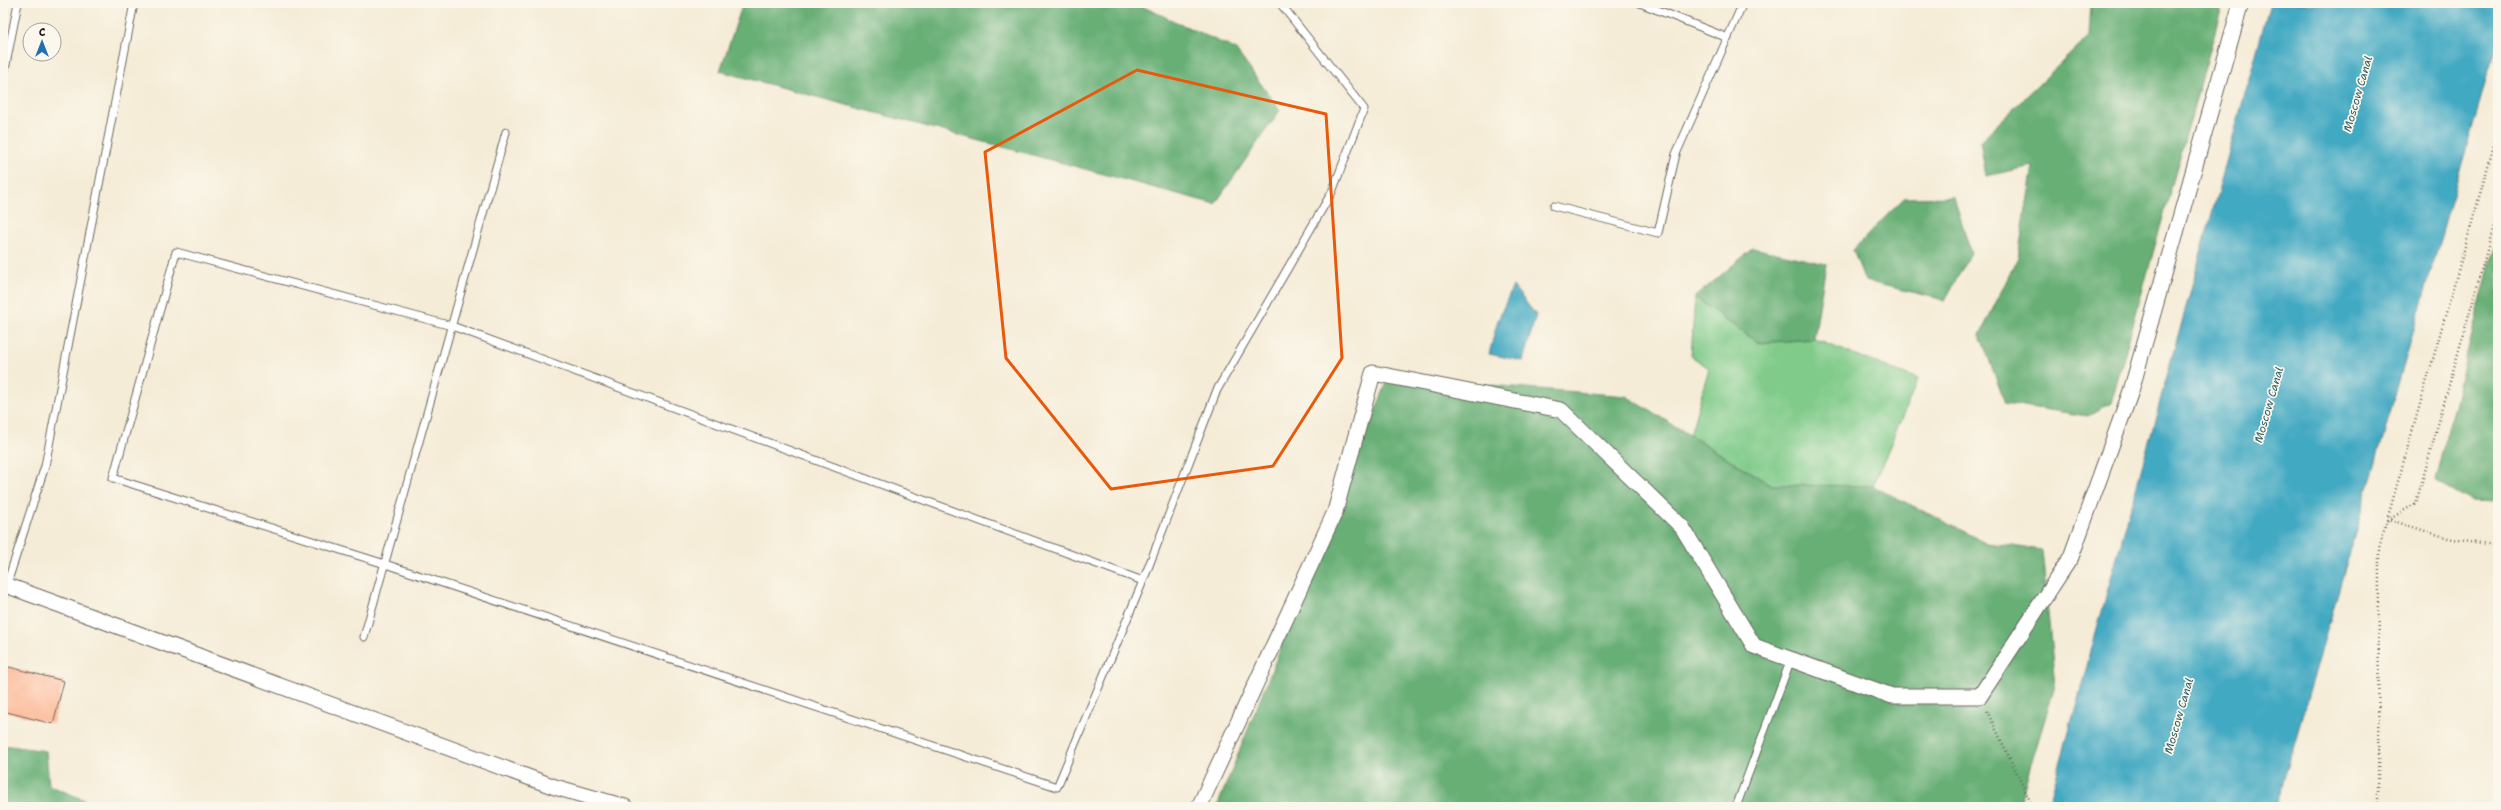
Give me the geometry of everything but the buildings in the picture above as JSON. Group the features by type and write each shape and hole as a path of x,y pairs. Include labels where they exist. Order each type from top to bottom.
{"street":[{"path":"1199,807 1335,512 1373,373 1561,410 1682,527 1754,646 1892,696 1980,696 2072,557 2131,391 2241,3"},
{"path":"4,588 555,787 626,807"}],"lane":[{"path":"3,78 4,64 18,3"},
{"path":"4,588 45,466 134,3"},
{"path":"1143,582 452,326 176,252 113,478 385,564 1056,787 1143,582 1217,390 1332,192 1364,109 1280,3"},
{"path":"1640,3 1728,38"},
{"path":"1554,206 1658,233 1676,154 1743,3"},
{"path":"364,637 506,132"},
{"path":"1736,807 1790,659"}],"path":[{"path":"2378,807 2379,548 2498,131"},
{"path":"2388,520 2416,503 2498,211"},
{"path":"2388,520 2448,538 2498,547"},
{"path":"1980,696 2033,807"}],"highlighted area":[{"path":"1137,70 1326,114 1342,358 1273,466 1111,489 1006,358 985,152"}],"green space":[{"path":"743,3 1135,3 1235,49 1280,110 1215,204 720,71"},
{"path":"2091,3 2223,3 2111,403 2087,416 2005,403 1980,335 2018,257 2033,166 1986,176 1980,141 2089,36"},
{"path":"1954,197 1971,253 1945,300 1865,281 1853,250 1904,198"},
{"path":"2498,232 2498,502 2471,501 2435,480"},
{"path":"1753,248 1826,264 1814,339 1758,343 1695,297"},
{"path":"1695,297 1758,343 1814,339 1918,379 1873,486 1771,485 1690,435 1709,368 1691,356"},
{"path":"1389,377 1626,396 1771,485 1873,486 1987,543 2042,550 2055,686 2018,807 1217,807"},
{"path":"3,745 46,751 49,785 101,807 3,807"}],"water":[{"name":"Moscow Canal","path":"2270,3 2498,3 2498,39 2276,807 2048,807"},
{"path":"1513,286 1536,315 1523,361 1489,354 1498,320"}]}
